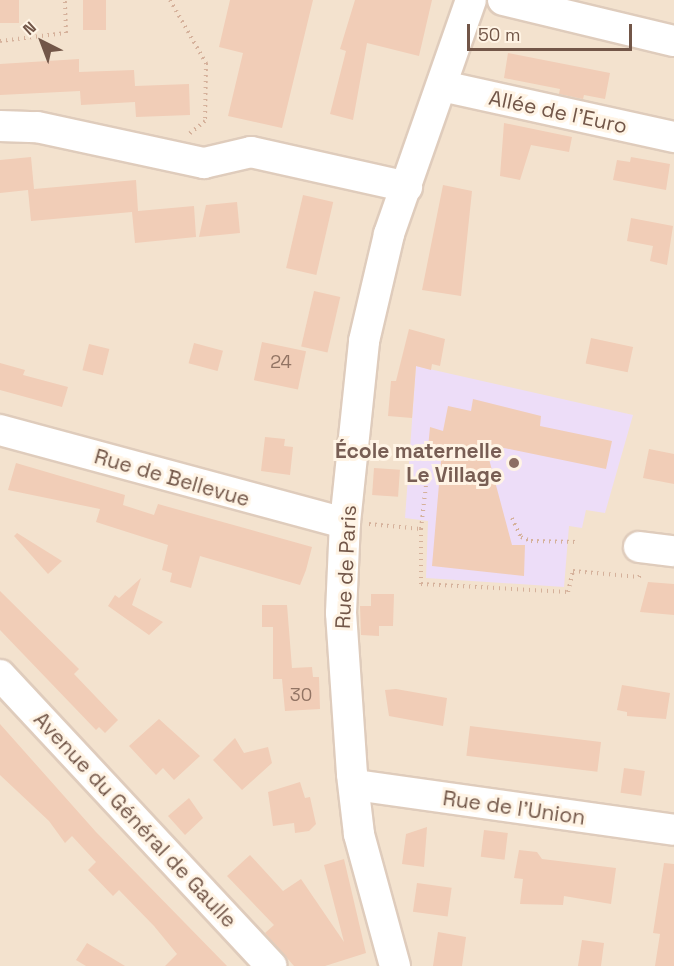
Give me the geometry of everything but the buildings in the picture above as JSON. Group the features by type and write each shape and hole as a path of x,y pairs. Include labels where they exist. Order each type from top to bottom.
{"street":[{"name":"Rue de Paris","path":"395,966 359,834 343,670 345,523 364,341 389,234 471,0"},
{"path":"503,0 674,41"},
{"name":"Allée de l'Euro","path":"442,86 674,137"},
{"path":"0,126 37,128 204,163 251,152 407,187"},
{"name":"Rue de Bellevue","path":"0,430 345,523"},
{"name":"Avenue du Général de Gaulle","path":"0,675 271,966"},
{"name":"Rue de l'Union","path":"355,785 674,830"}],"path":[{"path":"0,41 66,33 65,0"},
{"path":"163,154 205,121 206,63 170,0"},
{"path":"427,476 421,529 421,584 568,592 573,572 639,577 655,549"},
{"path":"512,518 521,537 531,541 578,542"},
{"path":"345,523 421,529"}],"shaded area":[{"path":"0,0 674,0 674,966 0,966"},
{"name":"École maternelle Le Village","path":"416,366 633,415 605,513 586,510 582,528 569,526 564,587 426,578 428,521 405,518"}],"place":[{"name":"École maternelle Le Village","path":"514,463"}]}
